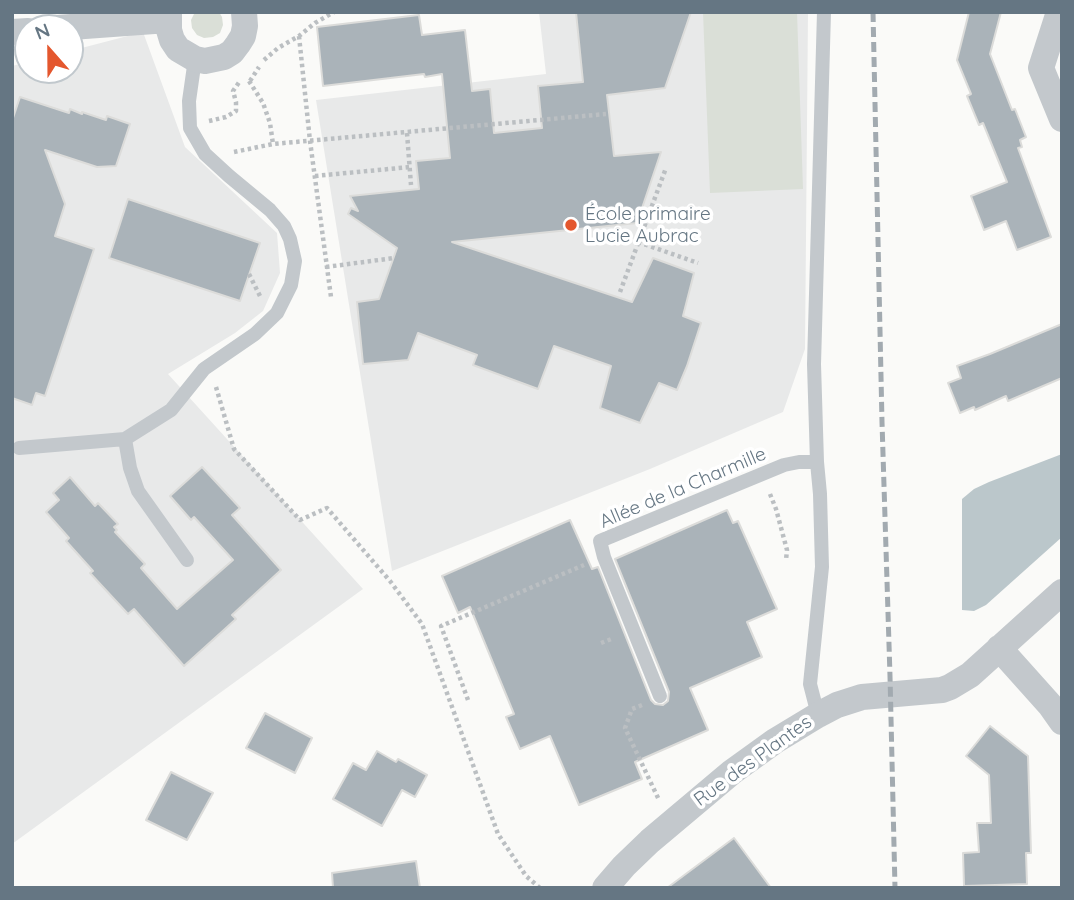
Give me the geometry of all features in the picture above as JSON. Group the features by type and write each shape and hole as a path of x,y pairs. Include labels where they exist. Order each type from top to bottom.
{"street":[{"path":"84,25 169,16 169,30 178,49 195,59 205,61 215,60 232,52 243,36 244,12"},
{"path":"1059,12 1041,68 1062,119"},
{"name":"Rue des Plantes","path":"605,888 673,821 742,764 802,723 837,705 862,697 942,690 970,675 1062,592"},
{"path":"999,648 1062,722"}],"lane":[{"path":"818,715 810,684 822,567 814,364 824,12"},
{"path":"19,448 125,439 171,410 204,369 255,334 277,313 291,285 295,261 284,226 270,209 205,154 190,128 189,101 195,59"},
{"path":"125,439 130,468 138,491 187,560"},
{"name":"Allée de la Charmille","path":"660,696 600,541 784,465 817,462"}],"path":[{"path":"250,81 267,57 334,12"},
{"path":"299,36 331,298"},
{"path":"190,128 226,117 236,111 233,91 245,75 263,103 273,144"},
{"path":"232,152 273,144 606,114"},
{"path":"208,121 212,130"},
{"path":"407,132 411,186"},
{"path":"315,176 410,167"},
{"path":"620,292 666,168"},
{"path":"638,242 698,263"},
{"path":"326,267 394,258"},
{"path":"249,274 263,304"},
{"path":"204,369 214,382 234,449 300,520 327,508 390,581 422,624 498,834 526,876 540,888"},
{"path":"762,474 776,509 787,550 786,560"},
{"path":"468,700 442,626 604,557"},
{"path":"660,696 632,709 625,728 656,796 673,821"}],"shaded area":[{"path":"195,12 219,12 223,25 220,33 204,38 197,35 191,20"},
{"name":"École primaire Lucie Aubrac","path":"539,12 808,12 805,349 783,412 650,469 392,571 316,100 546,74"},
{"path":"703,12 797,12 803,189 710,193"},
{"path":"143,32 185,147 277,233 280,273 263,311 235,333 168,374 363,589 12,844 12,66 14,84 84,84 84,47"},
{"path":"1062,454 1062,537 986,605 974,611 962,610 962,499 989,482"}],"building":[{"path":"576,12 691,12 665,88 607,95 614,156 661,152 637,223 452,242 632,302 653,258 694,273 683,316 701,323 687,366 677,390 659,383 640,423 600,408 611,366 554,346 538,389 473,365 477,355 418,333 408,360 363,364 357,302 379,299 397,248 348,214 351,208 358,211 350,196 419,189 416,161 450,158 442,74 323,86 317,27 419,15 422,35 465,30 472,91 490,89 494,133 542,128 538,86 583,82"},
{"path":"969,12 1001,12 990,54 1012,110 1015,109 1026,137 1020,140 1022,147 1018,148 1051,237 1017,250 1006,221 984,230 971,196 1007,182 983,123 979,125 967,96 971,94 957,60"},
{"path":"20,97 69,113 70,109 106,120 107,116 130,124 116,166 97,167 45,150 65,204 55,236 94,249 45,396 36,393 32,405 12,398 12,121"},
{"path":"128,199 260,243 240,301 109,258"},
{"path":"1062,324 1062,378 1008,401 1006,396 975,410 974,407 960,413 948,383 961,378 957,366"},
{"path":"202,467 240,508 232,515 281,570 232,615 236,619 184,666 134,609 128,614 90,573 93,571 66,541 69,538 46,512 59,500 53,493 70,477 95,506 98,503 118,524 114,527 117,530 115,532 145,564 141,568 177,609 233,560 194,517 191,520 170,496"},
{"path":"727,510 733,523 738,521 777,609 747,622 762,657 690,688 708,730 635,762 642,779 579,805 550,736 520,749 506,717 514,714 470,607 458,613 442,576 570,520 592,569 598,567 651,700 655,704 663,705 668,701 669,692 615,559"},
{"path":"265,713 312,738 295,773 246,748"},
{"path":"990,726 1028,756 1031,853 1026,853 1027,884 964,886 963,853 979,852 977,823 991,823 989,775 966,756"},
{"path":"377,751 427,775 415,797 402,790 382,826 333,799 353,763 366,770"},
{"path":"171,772 213,793 187,840 146,820"},
{"path":"734,838 771,888 667,888"},
{"path":"416,861 420,888 333,888 332,873"}],"railway":[{"path":"873,12 895,888"}],"place":[{"name":"École primaire Lucie Aubrac","path":"571,225"}]}
